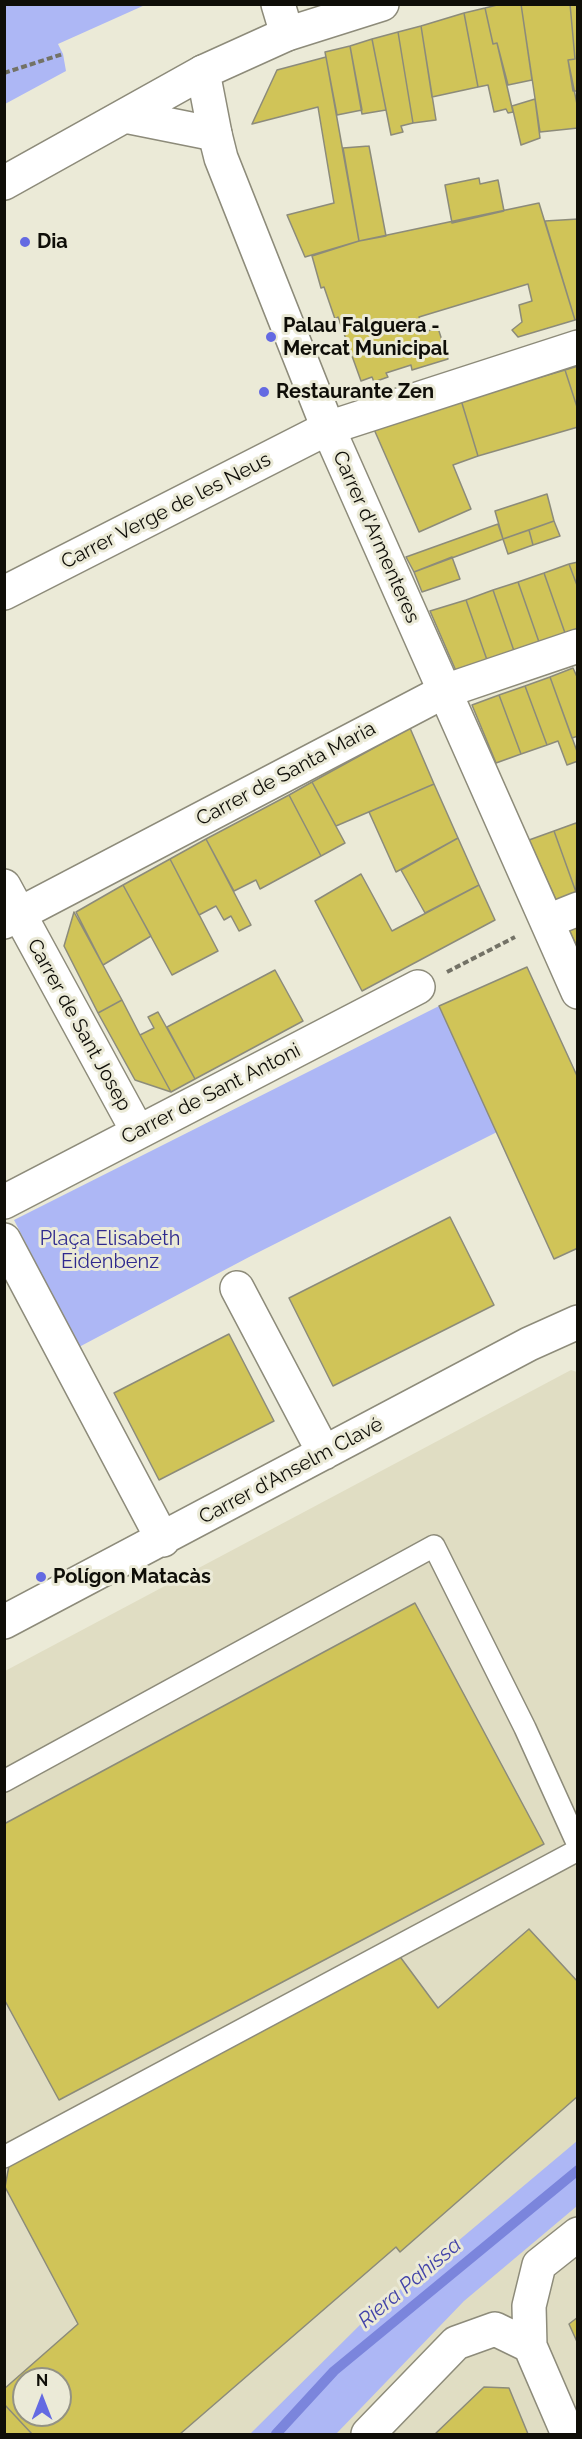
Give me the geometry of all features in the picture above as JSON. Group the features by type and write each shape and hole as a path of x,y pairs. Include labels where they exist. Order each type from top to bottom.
{"street":[{"path":"4,183 203,72 282,19 382,4"},
{"name":"Carrer d'Armenteres","path":"203,72 221,159 328,428 445,691 563,915 578,992"},
{"path":"124,116 215,134"},
{"name":"Carrer Verge de les Neus","path":"4,593 328,428 578,347"},
{"name":"Carrer de Santa Maria","path":"9,908 445,691 578,646"},
{"name":"Carrer de Sant Josep","path":"9,908 138,1132"},
{"name":"Carrer de Sant Antoni","path":"4,1202 418,987"},
{"path":"4,1240 162,1540"},
{"path":"237,1288 324,1453"},
{"name":"Carrer d'Anselm Clavé","path":"4,1622 529,1344 578,1322"},
{"path":"568,2434 530,2346 529,2306 539,2265 578,2234"},
{"path":"368,2434 456,2343 495,2329 530,2346"}],"lane":[{"path":"4,1781 434,1546 525,1728 578,1845"},
{"path":"4,2157 578,1850"}],"path":[{"path":"4,74 63,54"},
{"path":"418,987 563,915"}],"shaded area":[{"path":"571,1370 577,1372 577,2434 5,2434 5,1671"}],"green space":[{"path":"4,5 145,5 58,44 63,54 66,71 5,104"},
{"name":"Plaça Elisabeth Eidenbenz","path":"439,1006 497,1132 251,1256 79,1347 14,1220"},
{"path":"577,2141 577,2206 464,2301 336,2434 250,2434 370,2315"}],"building":[{"path":"501,4 521,4 532,80 508,85 497,43 493,44 485,8"},
{"path":"521,4 570,4 575,59 568,60 578,109 578,128 540,132"},
{"path":"570,4 578,4 578,91 573,91 568,60 575,59"},
{"path":"485,8 493,44 497,43 513,112 508,113 506,109 494,112 488,85 478,87 464,13"},
{"path":"464,13 478,87 432,97 421,26"},
{"path":"421,26 436,120 413,123 398,32"},
{"path":"398,32 413,123 401,126 403,132 391,135 372,39"},
{"path":"372,39 386,110 362,114 350,46"},
{"path":"350,46 362,110 337,115 325,52"},
{"path":"326,57 359,241 305,257 287,215 334,203 318,107 252,124 277,70"},
{"path":"535,99 540,138 521,145 512,106"},
{"path":"369,146 386,236 359,241 343,148"},
{"path":"479,178 480,184 498,180 504,211 452,223 445,185"},
{"path":"539,203 575,320 518,337 512,330 522,322 519,305 532,301 528,284 419,317 424,332 438,328 448,359 412,370 411,365 386,373 388,377 374,382 372,377 361,381 338,317 335,319 324,287 321,288 312,256 359,241"},
{"path":"578,219 578,319 575,320 545,221"},
{"path":"578,366 578,410 565,370"},
{"path":"565,370 578,410 578,427 478,456 461,400"},
{"path":"461,400 478,456 453,465 471,509 419,532 373,427"},
{"path":"547,494 554,521 503,539 495,511"},
{"path":"554,521 560,536 533,545 529,530"},
{"path":"498,524 503,539 414,572 406,557"},
{"path":"529,530 533,545 508,554 503,539"},
{"path":"452,557 460,579 422,592 414,572"},
{"path":"578,562 578,588 569,564"},
{"path":"569,564 578,588 578,629 565,633 544,573"},
{"path":"544,573 565,633 539,642 518,582"},
{"path":"518,582 539,642 514,651 493,590"},
{"path":"493,590 514,651 487,660 466,600"},
{"path":"466,600 487,660 456,671 430,611"},
{"path":"573,668 578,679 578,736 572,738 550,677"},
{"path":"550,677 578,754 578,761 567,765 558,741 547,745 525,686"},
{"path":"525,686 547,745 521,754 499,695"},
{"path":"499,695 521,754 496,763 472,705"},
{"path":"410,728 434,784 336,826 312,782"},
{"path":"312,782 345,843 321,856 289,795"},
{"path":"434,784 458,838 396,872 369,812"},
{"path":"289,795 321,856 260,889 256,880 234,891 206,839"},
{"path":"576,823 578,828 576,892 554,831"},
{"path":"554,831 576,892 556,900 529,840"},
{"path":"458,838 479,885 425,913 401,870"},
{"path":"206,839 251,925 239,931 231,916 224,920 216,906 199,915 170,859"},
{"path":"170,859 218,951 172,975 123,885"},
{"path":"361,874 392,931 479,885 495,920 362,991 315,901"},
{"path":"123,885 151,936 103,965 76,912"},
{"path":"74,912 122,1000 98,1013 64,946"},
{"path":"578,926 578,949 569,930"},
{"path":"527,967 578,1078 578,1248 554,1259 439,1006"},
{"path":"275,970 303,1021 195,1079 167,1027"},
{"path":"122,1000 171,1092 135,1080 98,1013"},
{"path":"158,1012 195,1079 171,1092 140,1035 154,1028 148,1017"},
{"path":"450,1217 494,1305 333,1386 289,1298"},
{"path":"229,1334 274,1421 159,1480 114,1393"},
{"path":"415,1603 544,1844 59,2100 4,1999 4,1824"},
{"path":"529,1929 578,1982 578,2096 400,2252 396,2247 180,2434 32,2434 25,2427 72,2427 72,2367 29,2367 78,2324 5,2187 10,2160 398,1954 438,2008"},
{"path":"578,2317 578,2344 569,2324"},
{"path":"12,2382 12,2413 4,2404 4,2389"},
{"path":"484,2387 509,2388 528,2434 435,2434"},
{"path":"4,2404 12,2413 12,2427 25,2427 32,2434 4,2434"}],"waterway":[{"name":"Riera Pahissa","path":"276,2434 334,2371 578,2170"}],"place":[{"name":"Dia","path":"25,242"},
{"name":"Palau Falguera - Mercat Municipal","path":"271,337"},
{"name":"Restaurante Zen","path":"264,392"},
{"name":"Polígon Matacàs","path":"41,1577"}]}
